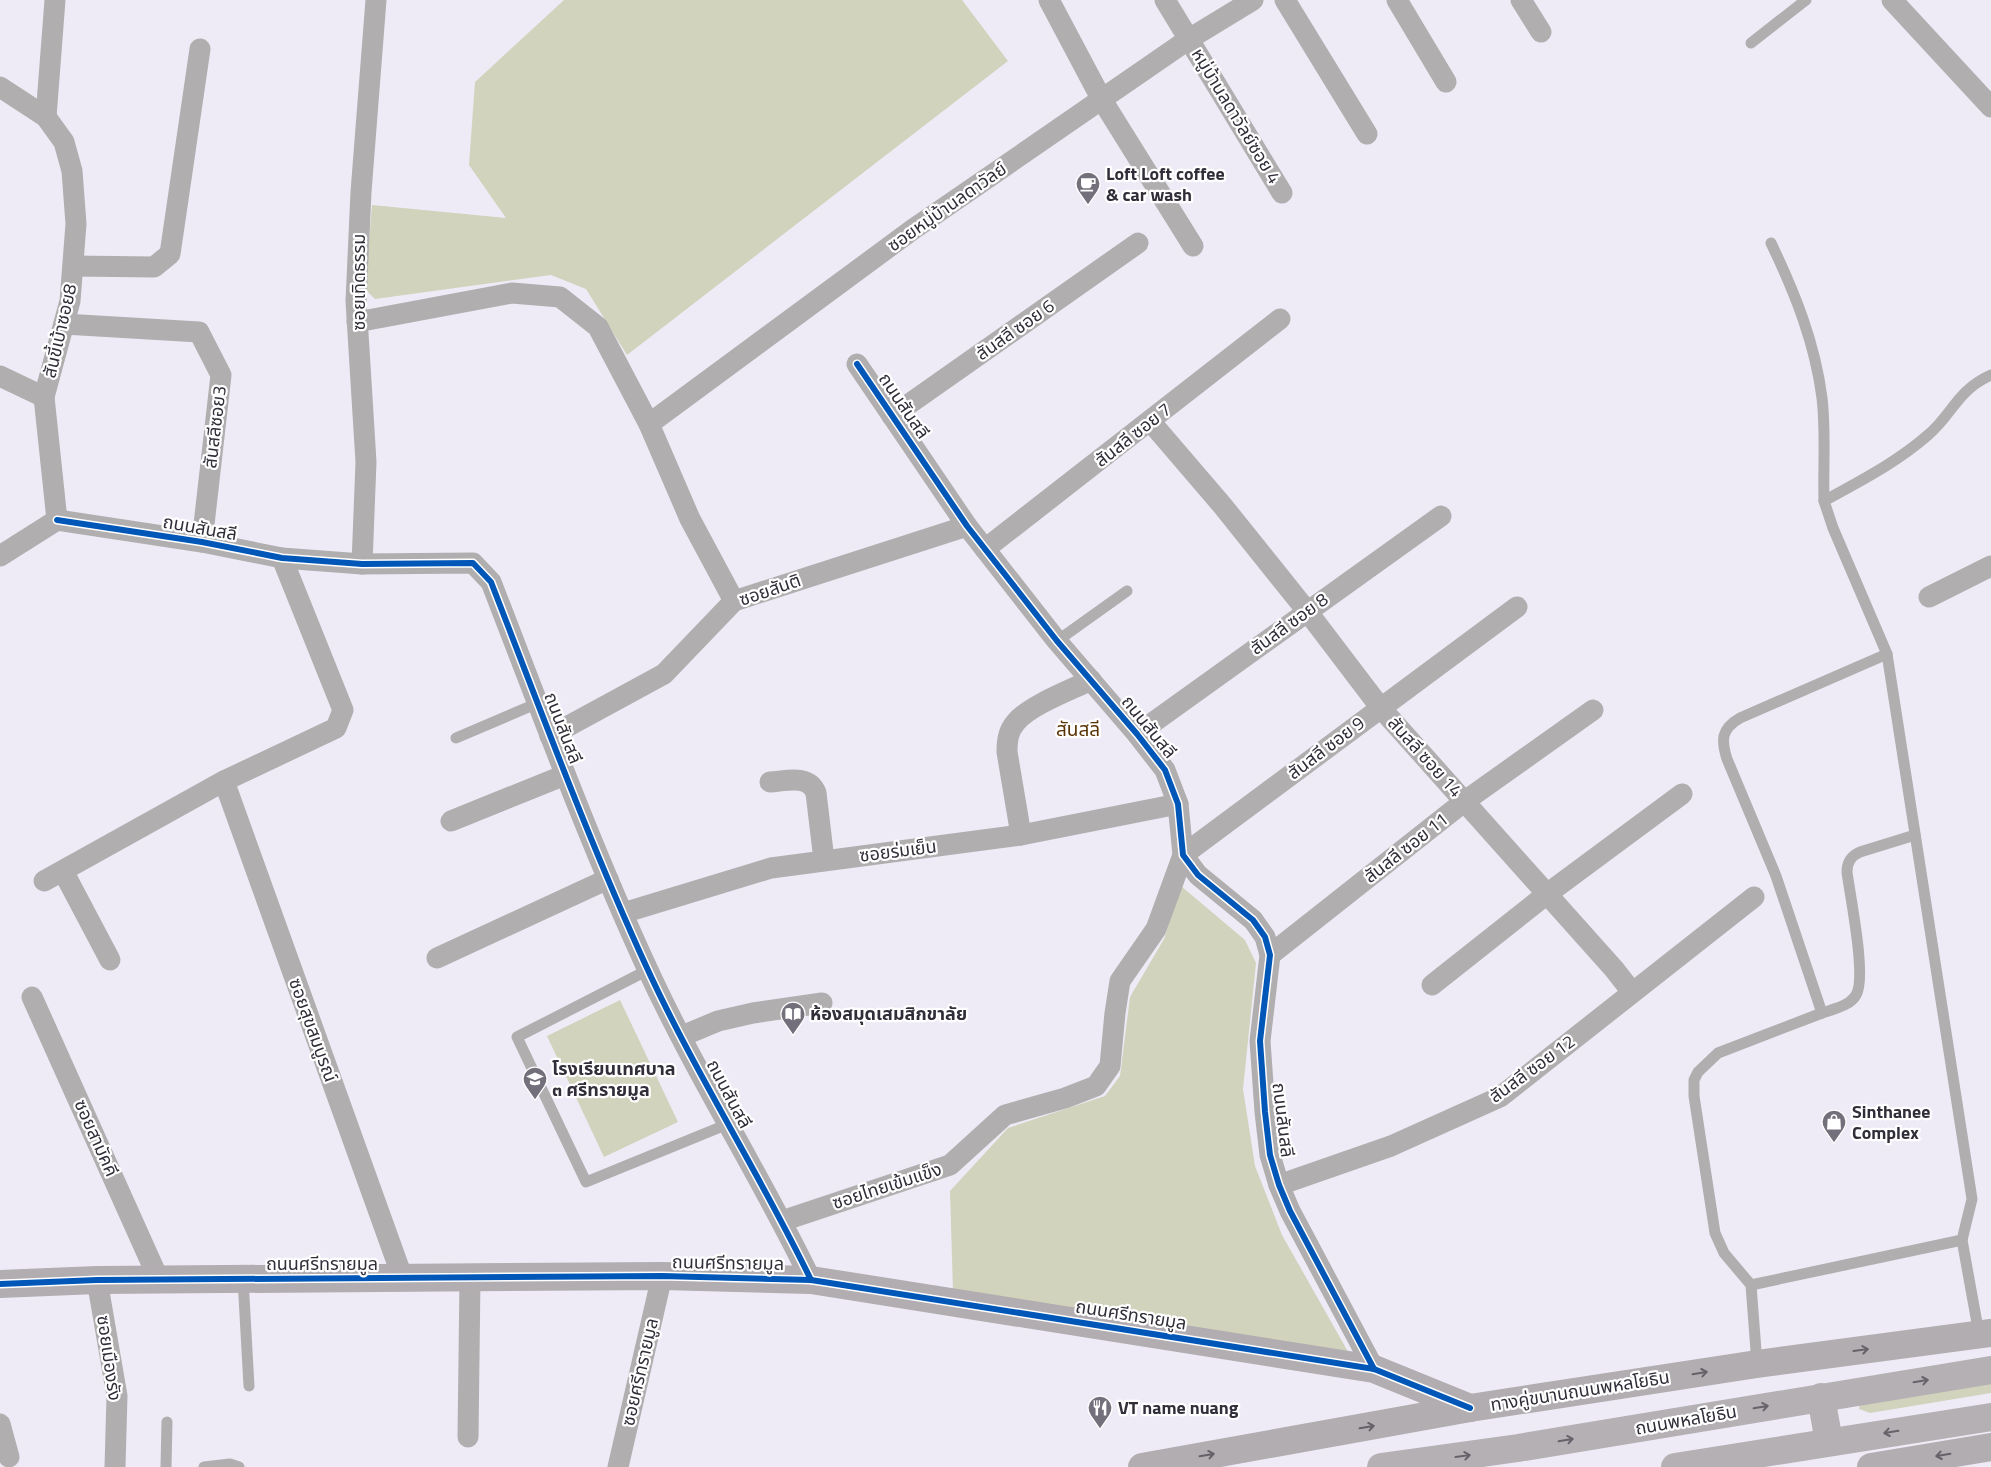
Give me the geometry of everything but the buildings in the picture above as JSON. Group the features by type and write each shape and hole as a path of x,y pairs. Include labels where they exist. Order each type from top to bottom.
{"main road":[{"name":"ถนนพหลโยธิน","path":"1380,1467 1518,1448 1991,1370"},
{"path":"1821,1397 1829,1442"},
{"path":"1675,1467 1991,1417"}],"street":[{"path":"0,87 46,117 55,0"},
{"name":"ซอยเทิดธรรม","path":"362,564 366,462 356,301 360,192 376,0"},
{"path":"1049,0 1102,100 1193,246"},
{"name":"หมู่บ้านลดาวัลย์ซอย 4","path":"1165,0 1282,193"},
{"name":"ซอยหมู่บ้านลดาวัลย์","path":"648,424 912,230 1189,39 1253,0"},
{"path":"1285,0 1367,134"},
{"path":"1397,0 1446,82"},
{"path":"1521,0 1541,32"},
{"path":"1892,0 1991,107"},
{"path":"74,266 154,267 170,254 200,49"},
{"name":"สันขี้เบ้าซอย8","path":"46,117 64,142 72,171 76,224 70,301 44,397 57,520"},
{"name":"สันสลี ซอย 6","path":"892,416 1138,243"},
{"path":"358,322 512,293 560,297 598,327 648,424 690,519 734,601"},
{"name":"สันสลี ซอย 7","path":"985,549 1280,319"},
{"name":"สันสลีซอย3","path":"64,324 199,332 221,376 202,542"},
{"name":"ถนนสันสลี","path":"857,364 967,526 1057,641 1137,734 1165,770 1178,804 1183,855 1198,875 1253,920 1265,937 1270,955 1260,1041 1270,1155 1279,1186 1290,1211 1374,1369"},
{"path":"0,376 44,397"},
{"name":"สันสลี ซอย 14","path":"1150,421 1307,610 1380,708 1465,801 1614,969 1632,992"},
{"name":"สันสลี ซอย 8","path":"1137,734 1307,610 1441,516"},
{"path":"0,556 57,520"},
{"name":"ถนนสันสลี","path":"57,520 202,542 282,558 362,564 473,563 490,582 565,775 648,970 728,1124 782,1221 811,1280"},
{"name":"ซอยสันติ","path":"550,736 664,674 734,601 967,526"},
{"path":"44,881 224,781 336,728 343,710 282,558"},
{"path":"1929,597 1991,566"},
{"name":"สันสลี ซอย 9","path":"1183,855 1517,607"},
{"path":"1021,835 1007,752 1007,740 1010,731 1015,723 1030,710 1091,680"},
{"name":"สันสลี ซอย 11","path":"1270,955 1465,801 1593,710"},
{"path":"451,821 565,775"},
{"path":"770,782 799,780 807,782 814,787 824,860"},
{"name":"ซอยสุขสมบูรณ์","path":"224,781 403,1279"},
{"path":"1432,985 1547,894 1682,794"},
{"name":"ซอยร่มเย็น","path":"623,913 771,868 1021,835 1178,804"},
{"name":"ซอยไทยเข้มแข็ง","path":"782,1221 950,1165 1005,1116 1065,1098 1096,1086 1110,1066 1114,1013 1120,981 1156,928 1183,855"},
{"path":"63,870 110,960"},
{"path":"437,958 608,879"},
{"name":"สันสลี ซอย 12","path":"1279,1186 1391,1146 1500,1097 1754,897"},
{"name":"ซอยสามัคคี","path":"32,997 159,1280"},
{"path":"682,1036 718,1021 753,1013 822,1003"},
{"name":"ถนนศรีทรายมูล","path":"0,1284 97,1280 662,1276 811,1280 1374,1369 1470,1408"},
{"name":"ซอยศรีทรายมูล","path":"618,1467 662,1276"},
{"path":"468,1437 470,1278"},
{"name":"ซอยเมืองรัง","path":"97,1280 117,1396 115,1467"},
{"name":"ทางคู่ขนานถนนพหลโยธิน","path":"1142,1467 1470,1408 1757,1364 1985,1333"},
{"path":"0,1424 9,1457"},
{"path":"1871,1467 1991,1447"}],"lane":[{"path":"1750,43 1806,0"},
{"path":"1772,243 1804,319 1818,375 1822,400 1824,501 1887,654 1972,1199 1962,1240 1985,1333"},
{"path":"1824,501 1892,463 1929,434 1964,392 1991,375"},
{"path":"1057,641 1126,591"},
{"path":"1822,1013 1776,876 1727,759 1723,737 1730,726 1740,718 1887,654"},
{"path":"456,738 538,703"},
{"path":"1757,1364 1751,1285 1724,1253 1715,1233 1694,1096 1694,1080 1703,1066 1718,1053 1853,1000 1860,988 1859,960 1847,872 1848,862 1855,854 1860,852 1915,836"},
{"path":"648,970 517,1037 586,1182 728,1124"},
{"path":"1751,1285 1962,1240"},
{"path":"243,1279 249,1386"},
{"path":"166,1467 167,1422"},
{"path":"204,1467 230,1464 239,1467"}],"green space":[{"path":"564,0 962,0 1008,61 627,355 586,289 551,275 375,299 365,289 372,205 506,218 469,165 475,82"},
{"path":"1181,886 1245,940 1256,963 1243,1089 1255,1166 1282,1235 1351,1357 953,1291 950,1191 1008,1128 1105,1096 1120,1076 1130,997 1164,939"},
{"path":"620,1000 678,1122 604,1157 547,1036"},
{"path":"1991,1382 1991,1393 1870,1413 1859,1409 1860,1401"}],"cycle path":[{"path":"857,364 967,526 1057,641 1137,734 1165,770 1178,804 1183,855 1198,875 1253,920 1265,937 1270,955 1260,1041 1270,1155 1279,1185 1290,1211 1374,1369"},
{"path":"57,520 202,542 282,558 362,564 473,563 491,582 585,825 647,968 686,1047 771,1202 811,1280"},
{"path":"0,1284 97,1280 662,1276 811,1280 1374,1369 1470,1408"}],"place":[{"name":"Loft Loft coffee & car wash","path":"1088,205"},
{"name":"ห้องสมุดเสมสิกขาลัย","path":"793,1035"},
{"name":"โรงเรียนเทศบาล ๓ ศรีทรายมูล","path":"535,1100"},
{"name":"Sinthanee Complex","path":"1834,1143"},
{"name":"VT name nuang","path":"1100,1429"}],"district":[{"name":"สันสลี","path":"1078,729"}]}
